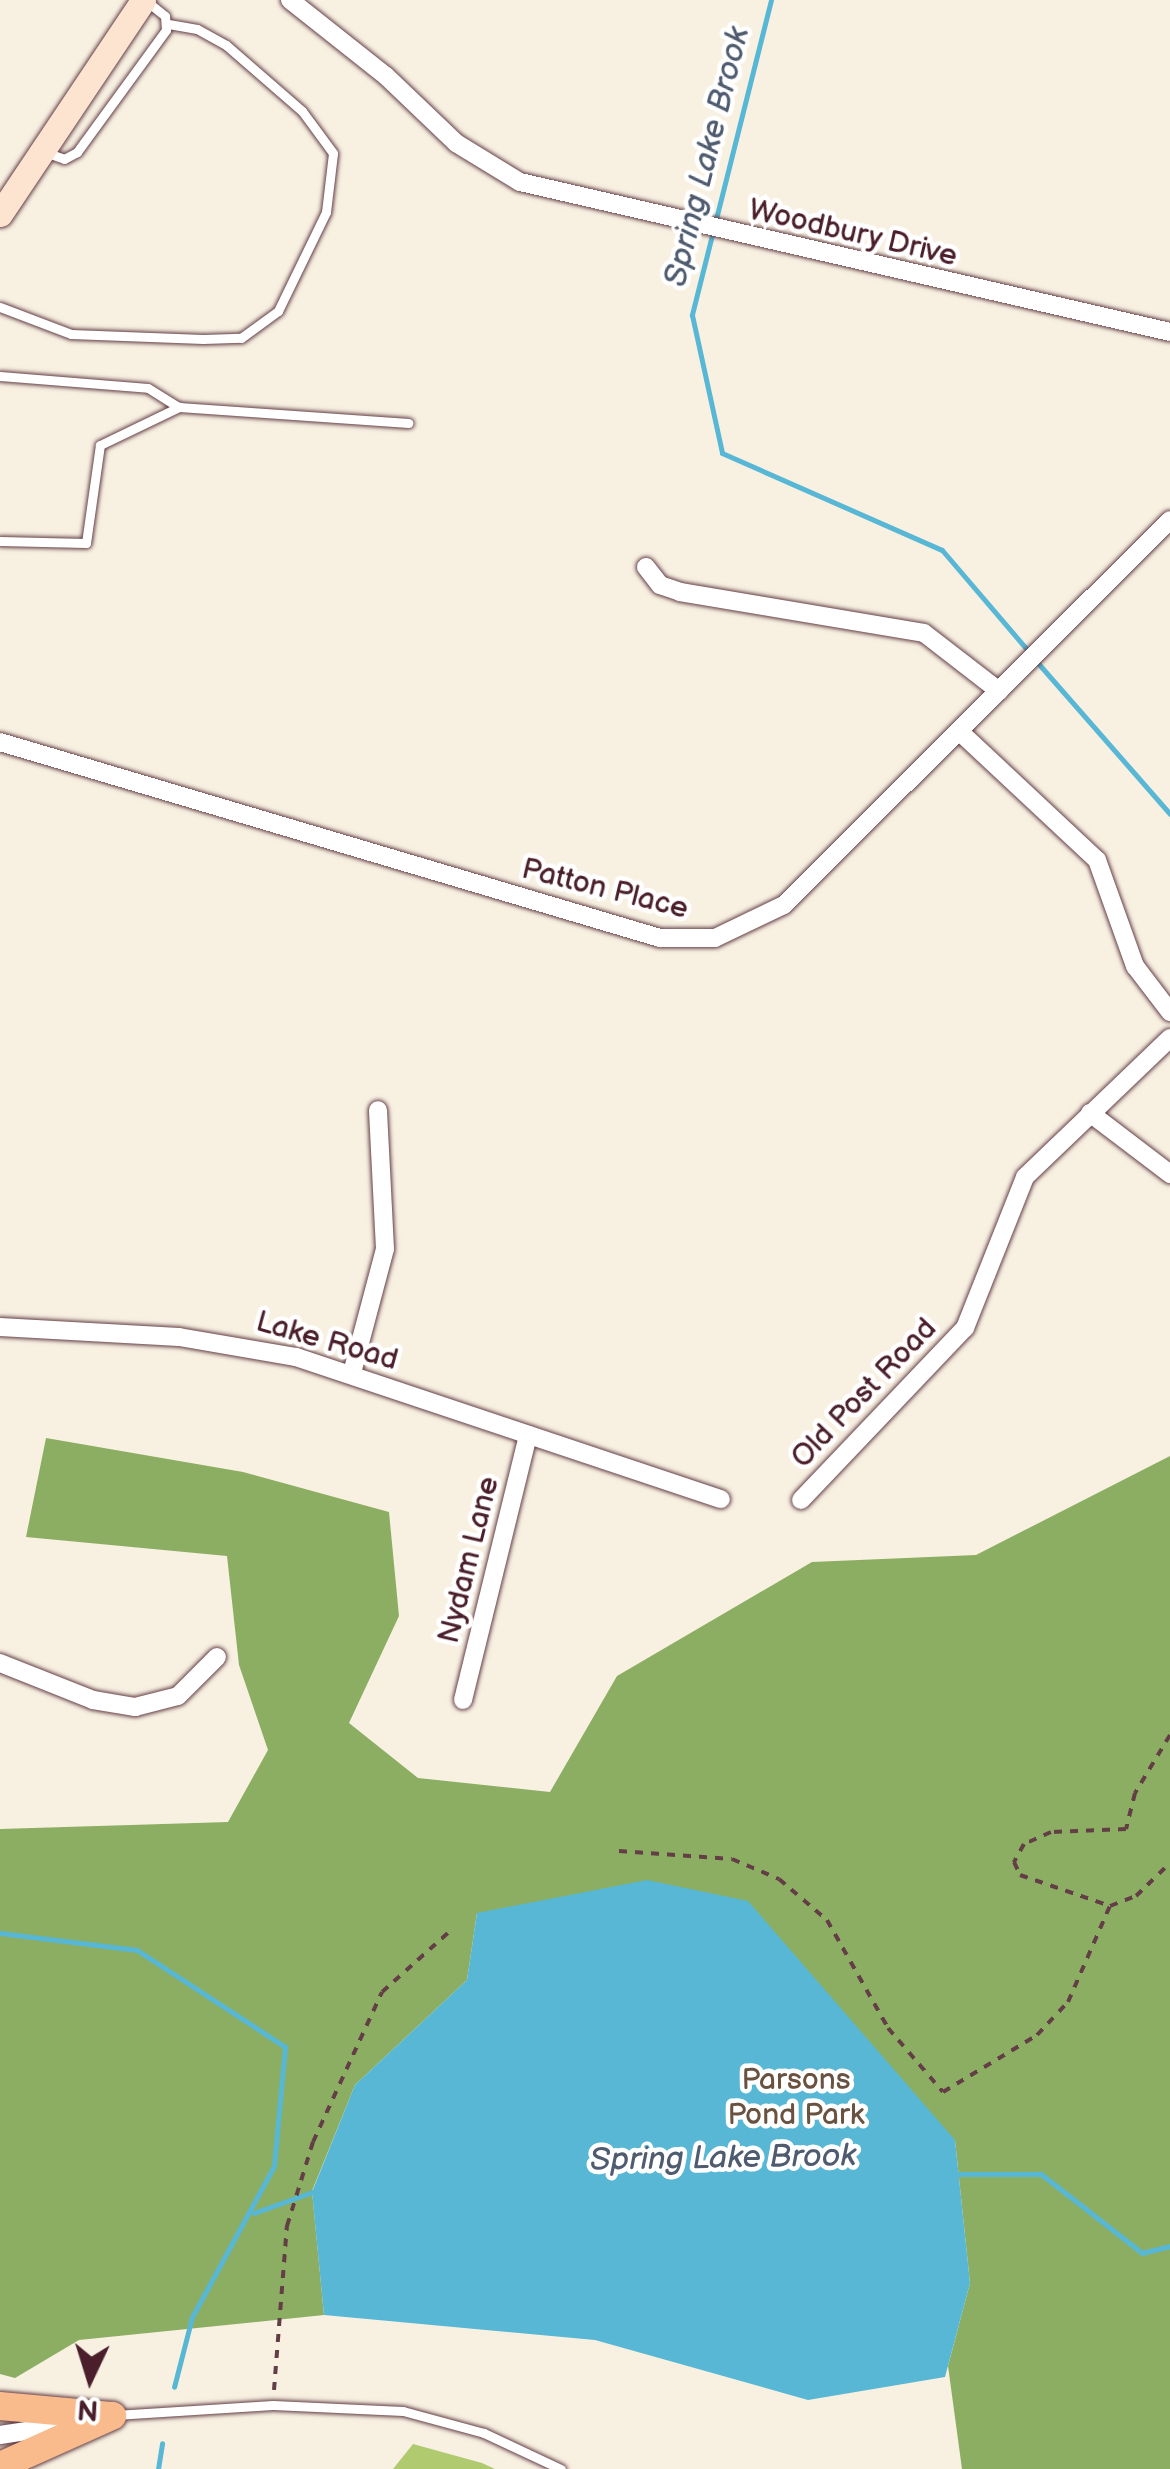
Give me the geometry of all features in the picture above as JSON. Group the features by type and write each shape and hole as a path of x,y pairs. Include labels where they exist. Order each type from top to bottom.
{"main road":[{"path":"0,214 144,0"},
{"path":"0,2406 112,2416"},
{"path":"0,2466 112,2416"}],"street":[{"name":"Woodbury Drive","path":"290,0 374,66 456,143 520,182 1170,332"},
{"name":"Patton Place","path":"0,742 688,941 742,930 784,906 1170,520"},
{"path":"646,567 660,584 680,592 924,632 999,691"},
{"path":"960,731 1097,860 1134,966 1170,1012"},
{"name":"Old Post Road","path":"800,1500 949,1350 976,1303 1025,1177 1170,1038"},
{"path":"352,1373 385,1248 378,1110"},
{"path":"1090,1112 1170,1174"},
{"name":"Lake Road","path":"0,1327 179,1337 352,1373 626,1470 721,1499"},
{"name":"Nydam Lane","path":"463,1700 528,1434"},
{"path":"0,1663 93,1700 135,1708 178,1696 217,1657"},
{"path":"0,2416 112,2416"},
{"path":"0,2435 112,2416"}],"lane":[{"path":"0,306 71,334 241,338 278,310 326,212 333,153 313,122 226,45 197,28 167,27 144,0"},
{"path":"42,151 64,159 77,152 167,27"},
{"path":"0,376 148,388 179,407 408,423"},
{"path":"0,541 86,543 100,444 179,407"},
{"path":"112,2416 273,2405 433,2417 561,2469"}],"path":[{"path":"1170,1735 1136,1793 1126,1829 1051,1832 1024,1844 1014,1862 1020,1875 1110,1906 1136,1896 1170,1864"},
{"path":"620,1851 732,1859 779,1879 827,1920 888,2028 942,2092 1038,2035 1068,2002 1110,1906"},
{"path":"273,2405 287,2226 313,2142 382,1992 451,1930"}],"green space":[{"name":"Parsons Pond Park","path":"46,1438 243,1472 389,1512 399,1616 349,1723 418,1778 550,1792 617,1676 812,1562 976,1555 1170,1456 1170,2469 962,2469 948,2366 970,2283 955,2140 477,1913 467,1980 355,2085 312,2191 324,2315 79,2340 15,2378 0,2374 0,1829 228,1822 268,1750 239,1665 227,1556 26,1537"},
{"path":"413,2444 482,2463 495,2469 393,2469"}],"water":[{"path":"647,1880 748,1901 955,2140 970,2283 945,2377 808,2400 595,2340 324,2315 312,2192 355,2085 467,1980 477,1913"}],"waterway":[{"name":"Spring Lake Brook","path":"771,0 692,315 722,453 942,550 1030,653"},
{"name":"Spring Lake Brook","path":"1037,662 1170,814"},
{"path":"0,1933 137,1950 285,2047 274,2166 192,2317 174,2387"},
{"name":"Spring Lake Brook","path":"951,2174 1041,2174 1142,2253 1170,2246"},
{"name":"Spring Lake Brook","path":"254,2213 315,2191"},
{"path":"158,2469 162,2443"}]}
